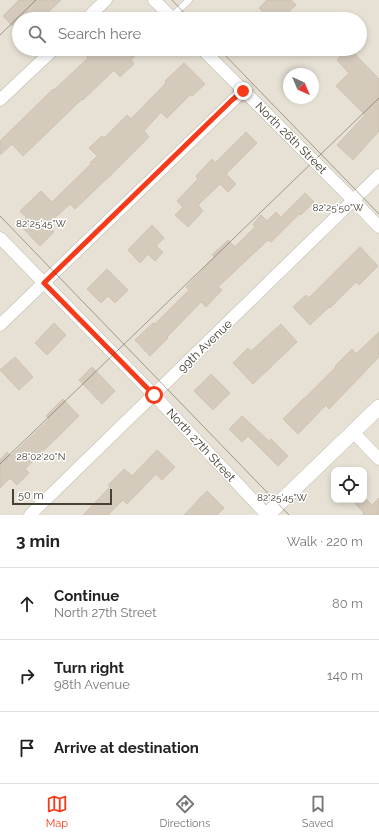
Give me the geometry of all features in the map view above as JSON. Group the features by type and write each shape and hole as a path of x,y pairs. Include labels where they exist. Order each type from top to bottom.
{"street":[{"path":"93,12 106,0"},
{"path":"154,0 166,12"},
{"path":"0,100 47,56"},
{"name":"North 26th Street","path":"209,56 379,227"},
{"path":"0,325 243,91"},
{"name":"99th Avenue","path":"30,515 379,176"},
{"name":"North 27th Street","path":"0,238 154,395 267,515"},
{"path":"267,515 379,407"},
{"path":"353,432 379,459"}],"lane":[{"path":"178,12 189,0"}],"shaded area":[{"path":"0,0 379,0 379,515 0,515"}],"building":[{"path":"19,0 61,0 48,12 12,12 12,26 3,16"},
{"path":"267,0 291,0 296,5 288,12 263,12 259,8"},
{"path":"135,56 131,60 134,64 120,77 114,70 23,156 12,144 0,155 0,141 53,89 54,90 88,58 87,57"},
{"path":"341,56 357,56 379,79 379,131 353,160 337,145 365,115 336,86 349,73 337,60"},
{"path":"184,63 205,84 192,96 190,95 167,118 161,112 144,131 149,137 117,169 75,209 70,204 47,225 54,232 40,246 20,225 27,218 20,211 41,191 52,202 91,164 90,163 97,156 89,148 102,136 104,138 127,115 131,119 166,83 165,81"},
{"path":"246,132 257,143 226,174 236,184 228,192 220,184 198,205 203,211 188,227 175,215 183,207 177,201 198,179 196,176 212,159 215,163"},
{"path":"305,193 314,202 301,215 299,214 271,242 268,240 218,287 222,290 206,307 201,302 150,356 135,340 153,323 155,324 189,290 186,287 215,257 212,255 228,240 235,247 255,227 253,224 261,215 267,221 276,212 281,217"},
{"path":"152,225 164,238 156,246 163,252 155,261 148,254 140,263 128,250"},
{"path":"360,247 378,266 359,285 356,282 330,308 329,307 310,325 293,307 306,295 309,298"},
{"path":"107,269 128,290 115,303 108,296 101,303 87,289"},
{"path":"54,323 66,335 47,355 35,343"},
{"path":"281,324 297,342 253,384 233,363 248,348 251,351"},
{"path":"379,332 379,357 329,409 326,405 298,434 283,419 336,367 335,366 352,349 356,354"},
{"path":"15,357 33,377 19,390 0,370"},
{"path":"92,367 115,391 102,404 79,380"},
{"path":"211,374 230,393 213,410 194,391"},
{"path":"63,399 79,416 25,469 29,473 17,485 10,478 0,488 0,460 7,452 11,456 49,419 46,416"},
{"path":"242,416 269,441 271,439 288,456 278,466 248,436 242,442 229,429"},
{"path":"157,450 175,467 162,480 156,474 127,504 123,500 108,515 83,515 110,487 108,485 124,469 132,476"},
{"path":"207,491 224,508 217,515 184,515"},
{"path":"379,498 379,515 362,515 364,513 355,503 367,503 367,500 372,505"}],"route":[{"path":"154,395 44,283 243,91"}]}
